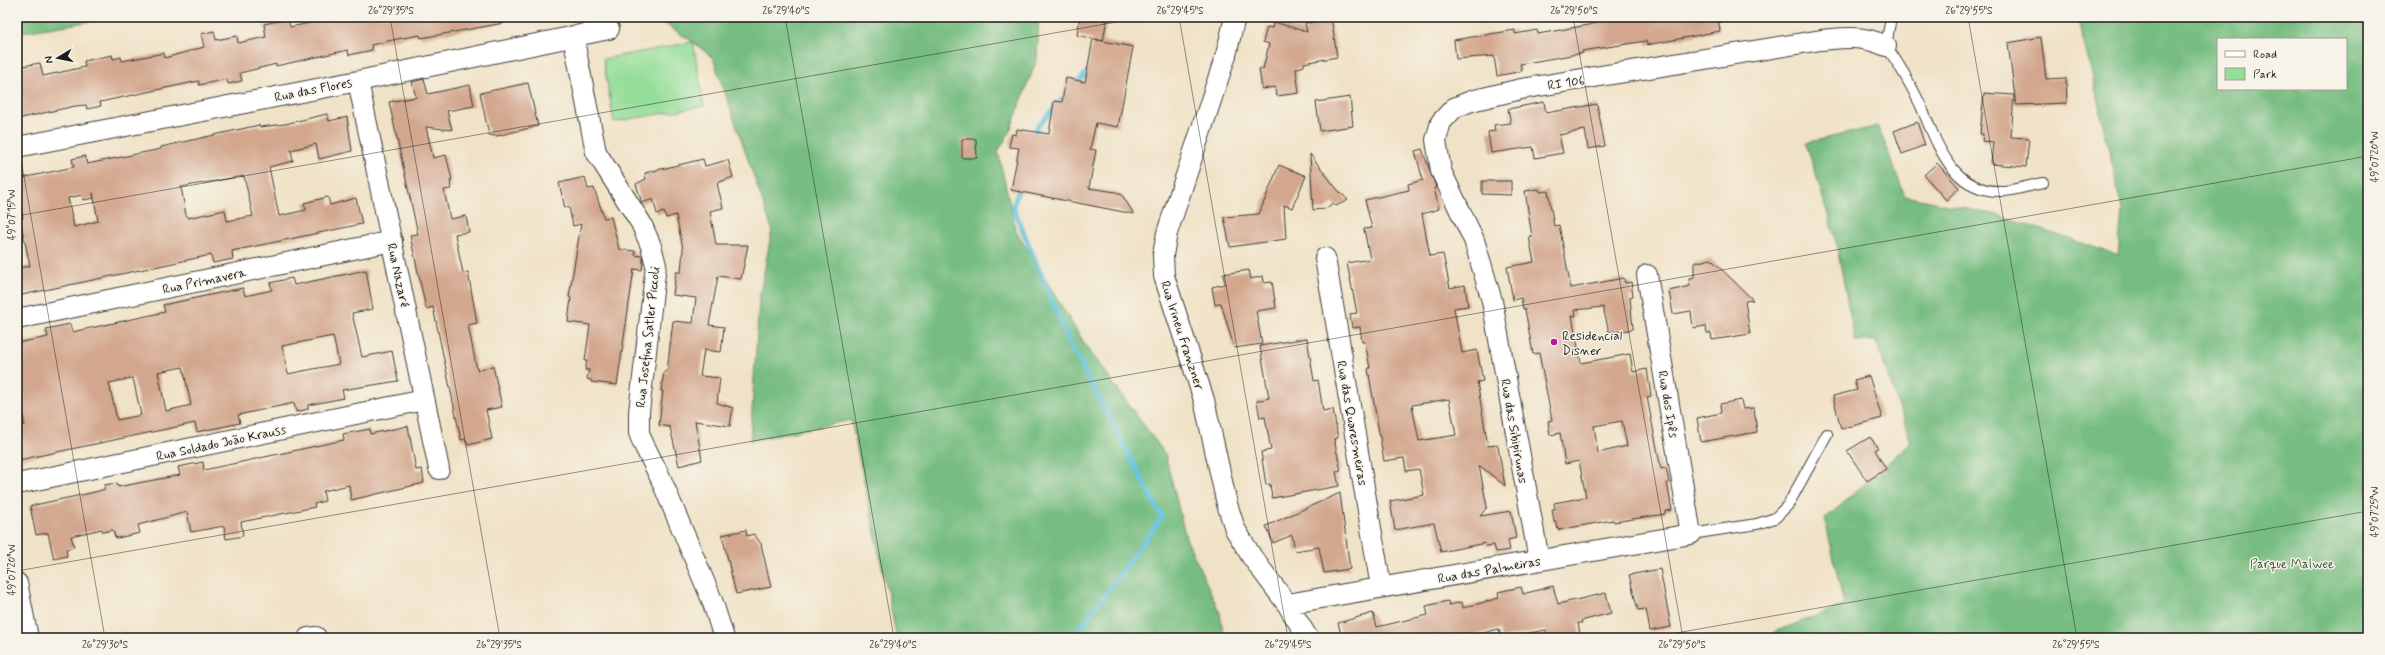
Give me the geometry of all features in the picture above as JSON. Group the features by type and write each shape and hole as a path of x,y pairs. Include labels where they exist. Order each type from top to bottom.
{"street":[{"name":"Rua Irineu Franzner","path":"1235,17 1226,55 1167,233 1163,255 1164,276 1204,400 1227,504 1235,529 1252,557 1287,604 1308,638"},
{"name":"Rua das Flores","path":"17,147 358,81 609,29"},
{"name":"Rua Josefina Satler Piccoli","path":"573,36 596,152 641,223 651,246 656,265 639,412 639,433 660,477 712,600 724,638"},
{"name":"RI 106","path":"1492,301 1474,240 1441,172 1437,154 1436,140 1441,122 1454,108 1471,101 1521,89 1791,45 1854,37 1870,39 1886,46"},
{"name":"Rua Nazaré","path":"358,81 439,469"},
{"name":"Rua Primavera","path":"17,319 392,241"},
{"name":"Rua das Quaresmeiras","path":"1325,258 1381,587"},
{"name":"Rua dos Ipês","path":"1647,275 1691,534"},
{"name":"Rua das Sibipirunas","path":"1492,301 1539,560"},
{"name":"Rua Soldado João Krauss","path":"17,484 424,400"},
{"name":"Rua das Palmeiras","path":"1287,604 1691,534"},
{"path":"17,583 28,638"}],"lane":[{"path":"1891,17 1886,46 1900,64 1920,103 1940,152 1954,171 1964,180 1982,188 2003,191 2043,183"},
{"path":"1691,534 1757,524 1775,518 1788,505 1827,434"}],"green space":[{"path":"17,17 118,17 17,33"},
{"path":"654,17 1039,17 1037,59 1010,131 998,152 1016,231 1086,346 1165,454 1186,538 1220,613 1224,638 897,638 851,420 750,441 759,300 772,229 713,58 693,42"},
{"name":"Parque Malwee","path":"2077,17 2368,17 2368,638 1769,638 1774,632 1844,605 1825,519 1911,442 1876,341 1855,341 1835,237 1806,143 1878,126 1905,196 1997,215 2118,255 2122,210 2092,74"},
{"path":"693,42 704,106 614,122 603,59"}],"building":[{"path":"314,17 503,17 504,23 421,38 420,35 397,39 371,45 372,50 349,55 348,50 276,66 276,64 240,73 242,81 228,84 227,79 199,85 199,81 100,102 101,106 87,109 86,105 75,106 17,119 17,67 40,63 43,76 85,67 84,61 112,55 113,59 121,57 122,61 164,53 165,58 204,47 201,34 214,31 216,40 237,36 238,43 266,37 264,24 288,19 290,27 315,22"},
{"path":"1080,17 1107,19 1103,41 1077,35"},
{"path":"1312,17 1331,17 1337,57 1304,63 1304,66 1296,69 1299,93 1277,96 1275,87 1262,89 1259,69 1263,69 1269,44 1263,42 1267,27 1272,28 1274,22 1307,32 1305,23 1312,22"},
{"path":"1597,17 1718,17 1720,31 1647,45 1646,41 1582,51 1583,53 1520,64 1522,71 1497,76 1494,56 1456,59 1454,40 1515,30 1515,34 1537,30 1538,34 1597,23"},
{"path":"2041,37 2046,79 2066,78 2067,103 2016,105 2008,43"},
{"path":"1093,39 1133,47 1118,127 1096,123 1090,149 1096,150 1089,188 1116,192 1122,195 1134,214 1011,190 1019,148 1009,147 1012,134 1016,135 1017,129 1049,134 1054,101 1062,102 1066,78 1085,82"},
{"path":"424,79 428,94 470,85 474,106 447,111 452,130 426,127 433,158 446,155 452,180 450,180 451,189 444,190 450,219 466,216 469,232 455,234 463,273 468,272 477,323 468,325 477,370 493,366 502,407 486,410 492,439 468,445 465,439 461,440 433,307 426,309 410,235 418,234 389,102 416,97 412,82"},
{"path":"528,83 538,126 497,136 489,135 480,93"},
{"path":"1984,93 2014,95 2011,137 2029,138 2026,167 1991,164 1993,142 1982,141 1983,134 1980,134"},
{"path":"1350,97 1353,126 1320,131 1316,102"},
{"path":"1544,102 1546,113 1597,104 1605,146 1588,149 1585,130 1559,135 1563,153 1535,158 1533,147 1491,153 1488,132 1495,131 1494,125 1511,123 1508,109"},
{"path":"327,114 329,121 347,117 352,151 319,159 316,144 291,150 293,161 269,167 279,216 306,210 304,203 328,197 330,205 356,198 362,224 232,251 233,259 213,263 211,255 17,296 17,268 30,266 20,218 23,218 17,192 17,179 74,167 72,159 85,156 87,164 161,149 161,147 259,125 260,127 285,124","holes":["244,176 253,216 227,221 225,210 188,218 186,215 181,187","82,195 83,200 94,198 98,221 74,227 68,198"]},
{"path":"1917,122 1925,145 1902,154 1894,131"},
{"path":"962,139 976,139 977,158 962,158"},
{"path":"1422,149 1436,187 1434,188 1439,209 1422,214 1430,256 1443,254 1450,288 1465,285 1468,306 1454,308 1462,353 1477,350 1483,381 1477,382 1488,446 1497,445 1498,447 1505,486 1479,465 1487,507 1480,516 1511,511 1516,538 1508,540 1510,550 1496,552 1494,545 1486,546 1485,543 1441,552 1434,523 1395,530 1390,501 1424,495 1419,469 1406,471 1404,458 1384,461 1368,369 1370,368 1365,342 1362,342 1360,327 1352,328 1350,314 1357,313 1347,263 1370,259 1364,229 1372,228 1365,200 1409,190 1408,184 1423,180 1415,151","holes":["1449,399 1456,435 1419,441 1412,405"]},
{"path":"1310,154 1336,188 1348,200 1336,206 1333,203 1325,209 1313,210"},
{"path":"703,159 705,166 728,160 733,177 717,183 723,208 710,211 716,245 748,245 741,279 718,276 709,325 724,327 721,352 704,350 700,376 720,378 717,403 733,408 730,426 695,421 702,460 679,466 670,427 659,425 663,391 661,391 664,372 667,372 673,321 693,323 696,298 673,295 676,272 681,272 683,249 676,215 666,218 664,212 657,214 653,199 642,203 636,184 646,179 645,173"},
{"path":"1937,163 1959,188 1946,200 1924,175"},
{"path":"1279,165 1306,176 1292,208 1284,205 1286,239 1230,247 1224,217 1259,214"},
{"path":"585,177 588,189 594,188 604,218 611,217 619,249 635,251 635,255 642,256 643,261 642,270 634,269 617,385 591,382 591,380 587,379 589,370 585,370 587,361 585,361 590,325 568,322 571,298 569,297 581,224 573,226 569,207 565,208 559,183"},
{"path":"1482,181 1511,181 1511,195 1482,194"},
{"path":"1539,189 1540,192 1548,191 1554,226 1559,225 1571,288 1624,278 1625,283 1631,282 1633,296 1630,297 1633,329 1614,333 1614,331 1609,332 1603,307 1575,310 1576,316 1572,316 1581,363 1630,354 1633,372 1647,369 1651,396 1647,397 1661,469 1666,468 1669,482 1667,483 1672,510 1665,511 1665,514 1614,522 1613,520 1558,530 1556,522 1554,522 1552,509 1555,509 1554,503 1586,497 1579,461 1565,464 1560,433 1550,435 1548,421 1552,420 1539,353 1533,354 1525,309 1523,309 1521,298 1513,300 1507,267 1534,262 1529,237 1532,236 1525,191","holes":["1622,421 1627,446 1598,453 1594,426"]},
{"path":"1711,259 1753,300 1745,301 1750,334 1712,340 1711,333 1707,333 1706,326 1693,328 1691,311 1673,314 1669,291 1690,286 1689,279 1694,278 1694,263"},
{"path":"366,270 373,309 352,313 362,357 392,351 398,381 342,390 344,398 308,405 308,409 296,412 294,403 238,415 240,423 197,432 195,423 19,460 17,426 25,425 17,388 17,343 48,337 46,329 70,324 72,332 165,312 163,305 243,288 245,296 272,290 270,283 292,278 294,285","holes":["333,336 339,364 288,374 282,346","183,367 191,405 166,411 158,372","133,378 141,415 117,420 109,383"]},
{"path":"1249,270 1251,279 1263,276 1264,283 1272,282 1276,308 1256,311 1262,344 1234,348 1221,303 1215,305 1212,287 1225,284 1223,274"},
{"path":"1307,338 1314,381 1318,380 1323,411 1333,409 1338,438 1334,439 1341,471 1336,472 1339,486 1272,498 1270,484 1266,485 1261,452 1271,450 1265,417 1260,418 1257,401 1269,398 1260,346"},
{"path":"1869,376 1882,418 1841,429 1833,396 1857,390 1854,380"},
{"path":"1741,400 1743,409 1754,408 1757,432 1701,442 1697,418 1721,413 1720,404"},
{"path":"408,426 416,470 422,469 424,483 351,500 349,485 323,491 325,501 314,504 315,507 241,522 243,536 226,539 224,526 191,532 187,512 138,525 140,533 118,538 115,537 113,530 103,532 102,529 71,536 74,547 66,549 67,556 54,559 48,533 36,535 30,506 95,492 105,489 104,485 117,483 118,487 180,475 178,467 203,462 204,470 344,440 343,434 370,429 370,434"},
{"path":"1870,437 1878,448 1875,450 1886,469 1867,481 1847,451"},
{"path":"1340,493 1350,569 1324,573 1319,547 1295,551 1292,535 1273,543 1266,526"},
{"path":"746,530 747,536 754,534 761,544 771,587 736,594 722,535"},
{"path":"1660,569 1671,627 1650,631 1646,609 1638,610 1629,575"},
{"path":"1553,586 1558,604 1606,593 1611,613 1578,623 1580,634 1576,634 1577,638 1548,638 1546,630 1501,638 1499,629 1462,638 1342,638 1338,623 1373,613 1377,627 1428,615 1426,606 1448,601 1449,605 1462,602 1463,608 1499,598 1498,592 1521,587 1523,594"}],"waterway":[{"path":"1075,85 1092,67"},
{"path":"1034,137 1037,127 1067,94"},
{"path":"1020,185 1013,207 1069,342 1162,517 1073,638"}],"place":[{"name":"Residencial Disner","path":"1554,342"}]}
